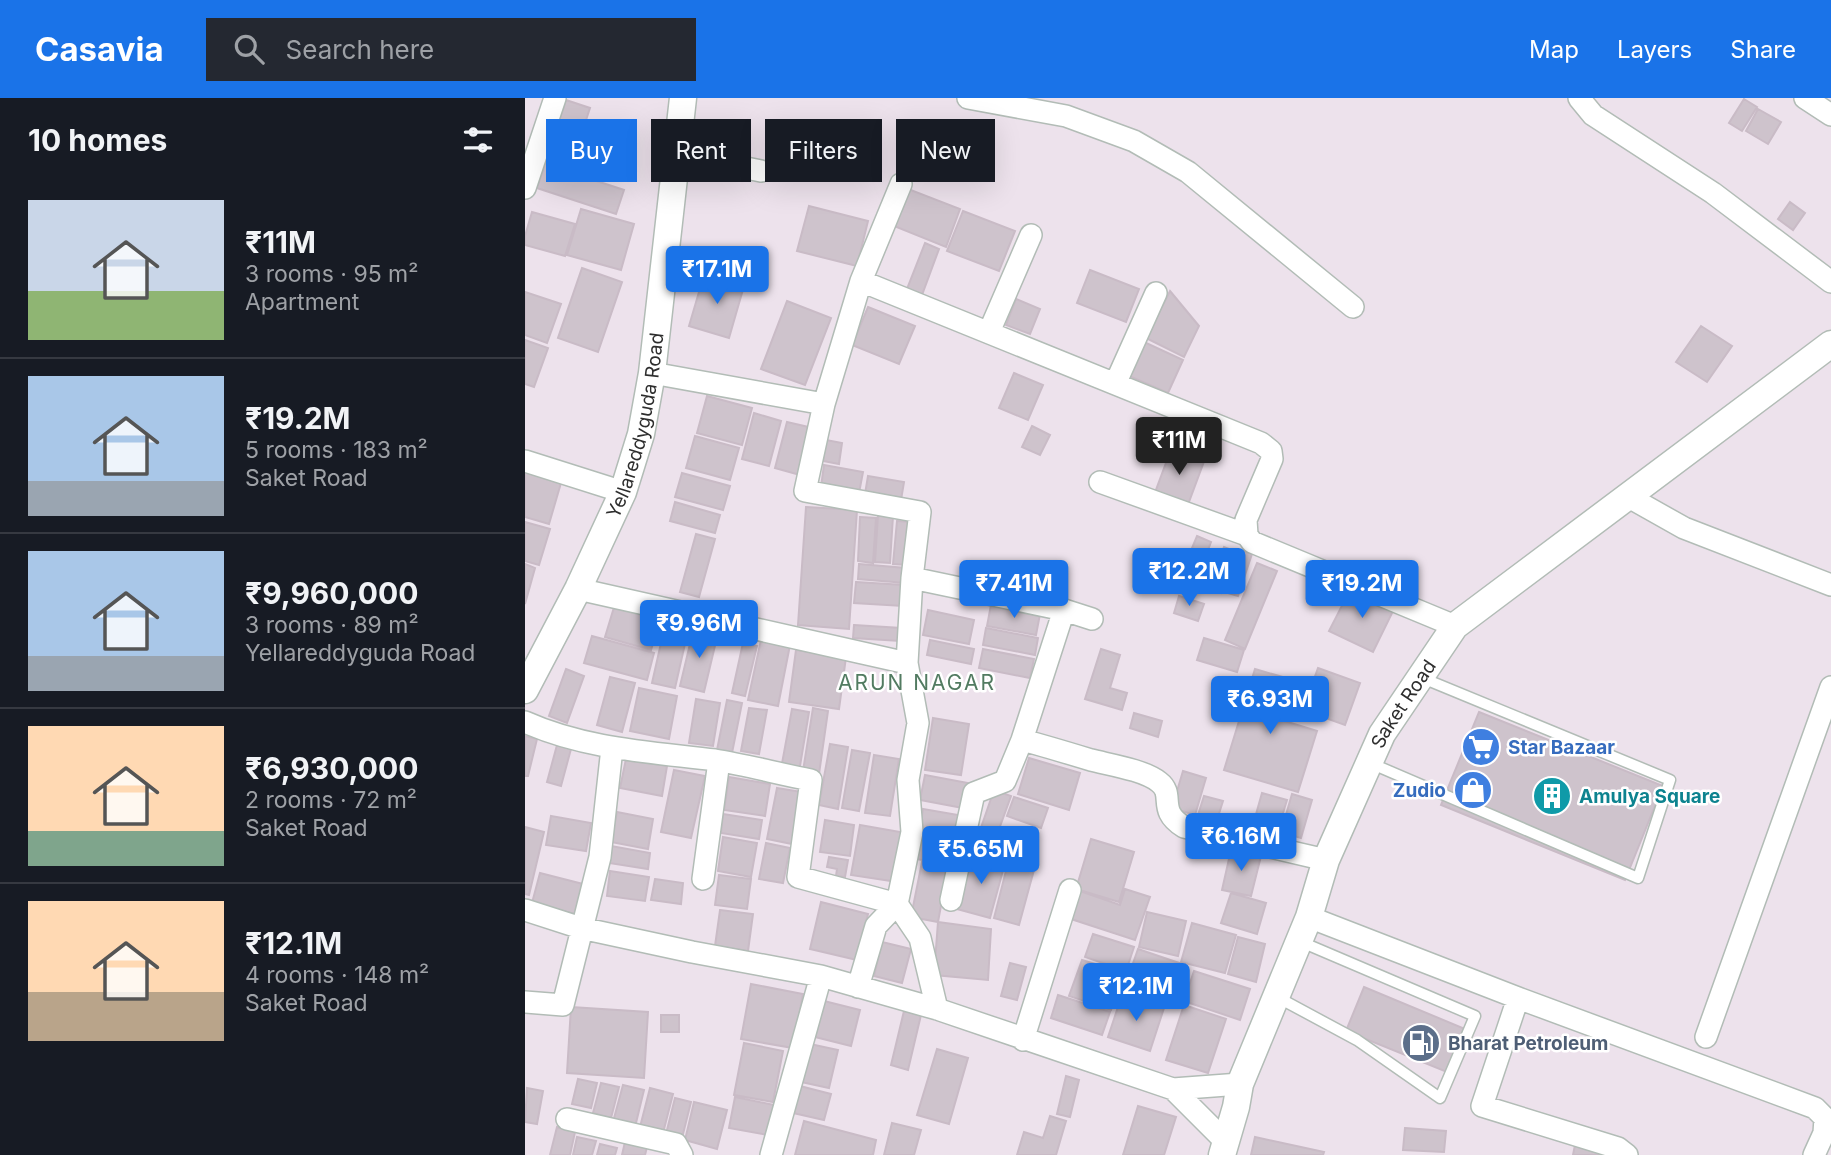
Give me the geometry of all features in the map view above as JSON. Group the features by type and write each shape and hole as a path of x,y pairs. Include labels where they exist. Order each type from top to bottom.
{"street":[{"path":"525,188 555,98"},
{"name":"Yellareddyguda Road","path":"681,119 683,98"},
{"path":"968,98 1066,116 1133,141 1188,172 1353,307"},
{"path":"1579,98 1593,115 1713,193 1831,282"},
{"path":"1805,98 1831,115"},
{"path":"751,168 761,170"},
{"name":"Yellareddyguda Road","path":"525,690 578,589 623,492 641,434 652,373 674,182"},
{"path":"859,987 876,926 897,904 912,832 908,780 918,723 907,663 912,578 920,512 805,491 824,404 861,281 901,184"},
{"path":"989,332 1031,235"},
{"path":"861,281 1116,382 1268,447 1272,459 1246,520 1247,535 1252,542 1455,626"},
{"path":"1116,382 1156,293"},
{"name":"Saket Road","path":"1224,1149 1238,1096 1304,929 1326,860 1382,734 1455,626 1831,344"},
{"path":"652,373 824,404"},
{"path":"525,461 623,492"},
{"path":"1100,482 1247,535"},
{"path":"1627,496 1684,528 1831,585"},
{"path":"912,578 1064,610 1092,619"},
{"path":"578,589 907,663"},
{"path":"951,900 974,793 1005,781 1022,740 1064,610"},
{"path":"1706,1037 1831,687"},
{"path":"525,722 546,731 612,748 719,761 811,780 798,877 897,904 920,938 937,1009"},
{"path":"1022,740 1132,770 1160,783 1167,795 1168,812 1173,820 1184,827 1326,860"},
{"path":"525,1002 563,1005 600,857 612,748"},
{"path":"703,879 719,761"},
{"path":"1023,1040 1070,890"},
{"path":"525,910 581,928 821,976 937,1009 1173,1089 1238,1096"},
{"path":"1304,929 1518,998 1815,1108 1825,1118 1824,1133 1814,1155"},
{"path":"771,1155 821,976"},
{"path":"1518,998 1482,1106 1618,1148 1627,1155"},
{"path":"1173,1089 1224,1149"},
{"path":"567,1119 676,1144 682,1155"}],"lane":[{"path":"1369,763 1638,878 1670,780 1420,677"},
{"path":"1275,997 1357,1040 1440,1098 1475,1016 1304,929"}],"building":[{"path":"1744,99 1757,107 1742,131 1729,123"},
{"path":"566,100 590,108 586,119 560,119"},
{"path":"1758,109 1781,122 1768,144 1746,131"},
{"path":"546,161 546,182 600,182 624,190 616,214 537,188"},
{"path":"908,189 960,209 946,247 894,226"},
{"path":"1790,202 1805,213 1793,230 1778,219"},
{"path":"809,206 868,221 857,266 797,251"},
{"path":"581,209 634,224 621,270 567,255"},
{"path":"963,211 1015,231 999,271 947,251"},
{"path":"532,212 575,224 565,256 525,245"},
{"path":"925,243 939,249 922,295 907,289"},
{"path":"582,268 622,282 598,352 558,338"},
{"path":"1090,270 1139,289 1126,322 1077,303"},
{"path":"704,275 744,286 729,338 689,326"},
{"path":"1170,291 1199,326 1184,357 1146,338"},
{"path":"525,292 561,304 547,343 525,335"},
{"path":"1016,299 1040,309 1030,334 1006,325"},
{"path":"787,301 831,318 805,385 761,369"},
{"path":"868,307 915,326 899,364 852,345"},
{"path":"1701,326 1732,346 1707,382 1676,362"},
{"path":"525,340 548,348 534,387 525,384"},
{"path":"1144,342 1183,360 1168,393 1129,376"},
{"path":"1014,373 1043,385 1028,420 999,408"},
{"path":"707,396 752,408 742,445 697,433"},
{"path":"754,413 781,421 769,466 742,459"},
{"path":"787,422 813,428 800,475 775,468"},
{"path":"1032,426 1050,435 1040,455 1022,447"},
{"path":"695,436 739,448 730,480 686,468"},
{"path":"826,440 842,443 839,464 823,461"},
{"path":"1173,444 1206,456 1186,510 1153,498"},
{"path":"824,465 863,472 859,493 821,487"},
{"path":"525,472 561,483 549,524 525,517"},
{"path":"682,473 730,486 723,510 675,497"},
{"path":"868,476 904,482 901,500 865,494"},
{"path":"675,502 720,515 715,533 670,521"},
{"path":"806,507 857,510 849,629 798,625"},
{"path":"878,515 893,516 890,563 875,562"},
{"path":"860,517 876,518 873,563 858,561"},
{"path":"897,521 912,522 908,565 893,564"},
{"path":"525,522 550,529 539,565 525,561"},
{"path":"696,534 715,539 699,597 680,592"},
{"path":"1197,536 1211,542 1201,568 1213,573 1224,547 1237,552 1221,593 1180,577"},
{"path":"1240,550 1252,554 1238,596 1225,592"},
{"path":"1257,563 1277,571 1245,649 1225,640"},
{"path":"525,564 535,568 525,604"},
{"path":"859,564 906,568 905,583 858,579"},
{"path":"856,582 904,585 903,606 854,603"},
{"path":"1351,588 1394,609 1373,652 1329,631"},
{"path":"1179,596 1204,604 1198,621 1174,613"},
{"path":"615,604 661,618 651,650 605,637"},
{"path":"991,605 1040,614 1036,635 987,626"},
{"path":"928,610 974,620 969,644 923,635"},
{"path":"666,621 689,626 675,688 652,683"},
{"path":"854,625 901,628 900,641 853,638"},
{"path":"694,627 718,633 704,692 680,686"},
{"path":"986,628 1038,638 1035,655 983,645"},
{"path":"592,636 654,653 647,680 584,663"},
{"path":"1204,638 1244,650 1237,672 1197,660"},
{"path":"761,640 790,645 778,706 748,700"},
{"path":"930,640 974,649 971,664 927,655"},
{"path":"743,643 757,646 745,696 732,693"},
{"path":"983,649 1034,659 1030,678 979,668"},
{"path":"1101,649 1120,655 1110,688 1127,693 1122,710 1085,699"},
{"path":"796,650 846,657 839,709 789,702"},
{"path":"1318,668 1360,683 1345,725 1303,710"},
{"path":"566,669 584,676 567,723 549,716"},
{"path":"1255,669 1293,680 1281,720 1317,731 1298,792 1224,770"},
{"path":"610,677 635,683 622,732 597,725"},
{"path":"639,688 677,696 669,739 630,731"},
{"path":"696,699 720,703 713,746 689,743"},
{"path":"727,700 742,703 732,753 717,750"},
{"path":"749,708 767,710 759,754 741,751"},
{"path":"813,708 828,711 819,774 803,771"},
{"path":"792,709 809,712 799,772 781,769"},
{"name":"Amulya Square","path":"1479,712 1663,786 1625,880 1441,805"},
{"path":"1134,713 1162,721 1158,737 1130,728"},
{"path":"933,718 969,724 961,775 925,770"},
{"path":"525,736 537,739 528,776 525,776"},
{"path":"830,744 848,747 838,809 819,805"},
{"path":"557,745 571,749 561,786 547,782"},
{"path":"852,750 870,753 859,811 842,808"},
{"path":"874,755 899,759 890,816 865,813"},
{"path":"1029,758 1080,773 1069,810 1018,794"},
{"path":"626,759 667,766 662,796 620,788"},
{"path":"674,770 705,776 691,838 661,832"},
{"path":"1183,771 1206,778 1195,815 1172,808"},
{"path":"925,775 968,783 963,808 920,800"},
{"path":"729,777 770,784 765,816 724,810"},
{"path":"777,788 802,792 792,844 767,839"},
{"path":"994,790 1011,796 990,854 974,848"},
{"path":"1262,793 1287,800 1275,839 1251,832"},
{"path":"1292,794 1312,800 1301,838 1281,832"},
{"path":"1204,796 1223,801 1216,823 1197,818"},
{"path":"1014,797 1048,808 1041,828 1007,816"},
{"path":"923,809 964,816 960,840 919,833"},
{"path":"617,812 653,819 648,849 611,842"},
{"path":"723,814 762,820 759,839 721,833"},
{"path":"551,816 591,823 586,851 546,845"},
{"path":"825,820 854,825 850,856 820,852"},
{"path":"860,825 906,833 898,882 851,875"},
{"path":"525,827 544,832 529,895 525,894"},
{"path":"1002,833 1034,844 1027,866 994,855"},
{"path":"919,836 957,843 953,865 916,859"},
{"path":"723,837 757,843 751,877 718,871"},
{"path":"1091,839 1134,852 1119,902 1076,889"},
{"path":"766,843 790,848 783,883 759,879"},
{"path":"611,846 650,853 648,869 609,863"},
{"path":"1231,850 1261,856 1251,896 1222,890"},
{"path":"972,854 1005,863 990,918 957,909"},
{"path":"829,857 848,860 845,877 836,876 837,869 827,867"},
{"path":"922,862 948,867 938,922 911,917"},
{"path":"1008,863 1034,870 1019,925 994,918"},
{"path":"610,871 649,877 645,901 607,896"},
{"path":"540,873 587,885 579,915 532,903"},
{"path":"719,875 751,879 747,909 715,905"},
{"path":"655,879 683,883 681,904 651,900"},
{"path":"1125,889 1150,897 1135,940 1068,918 1077,890 1120,905"},
{"path":"1231,893 1266,903 1257,934 1221,923"},
{"path":"821,902 868,914 857,960 810,949"},
{"path":"720,910 753,914 748,951 715,946"},
{"path":"1147,912 1186,921 1178,956 1139,947"},
{"path":"938,922 991,929 988,980 934,975"},
{"path":"1192,923 1236,935 1225,973 1181,962"},
{"path":"1093,934 1134,947 1126,971 1085,957"},
{"path":"1238,937 1265,944 1256,982 1228,974"},
{"path":"882,942 911,949 902,983 874,976"},
{"path":"1138,949 1182,964 1168,1006 1123,992"},
{"path":"1082,960 1124,973 1111,1010 1069,996"},
{"path":"1010,963 1026,967 1017,1000 1001,996"},
{"path":"1194,971 1250,989 1240,1020 1184,1001"},
{"path":"751,984 803,994 793,1048 741,1039"},
{"path":"1364,987 1465,1029 1447,1072 1346,1031"},
{"path":"1058,995 1110,1012 1102,1035 1051,1018"},
{"path":"1122,995 1164,1008 1150,1051 1108,1037"},
{"path":"820,1000 860,1010 851,1046 811,1036"},
{"path":"1184,1005 1226,1019 1208,1073 1166,1060"},
{"path":"571,1007 648,1012 644,1078 567,1073"},
{"path":"904,1011 921,1015 908,1070 891,1065"},
{"path":"661,1015 679,1015 679,1032 661,1032"},
{"path":"744,1043 783,1051 773,1102 734,1095"},
{"path":"810,1044 838,1050 829,1088 801,1082"},
{"path":"937,1049 968,1058 949,1124 917,1115"},
{"path":"1066,1076 1079,1080 1070,1117 1057,1114"},
{"path":"578,1079 597,1083 591,1108 572,1104"},
{"path":"601,1083 619,1087 611,1118 593,1113"},
{"path":"623,1085 644,1090 635,1127 613,1122"},
{"path":"800,1086 831,1094 824,1120 793,1113"},
{"path":"527,1088 543,1091 537,1124 525,1122"},
{"path":"650,1088 673,1094 663,1133 640,1127"},
{"path":"735,1097 774,1105 768,1135 729,1128"},
{"path":"675,1098 691,1102 682,1138 666,1134"},
{"path":"694,1102 727,1110 717,1149 685,1140"},
{"path":"1138,1106 1176,1117 1164,1155 1123,1155"},
{"path":"1050,1116 1066,1121 1056,1155 1017,1155 1024,1132 1043,1138"},
{"path":"804,1121 876,1140 873,1155 795,1155"},
{"path":"892,1123 921,1130 914,1155 884,1155"},
{"path":"557,1127 575,1132 570,1155 550,1155"},
{"path":"1405,1128 1446,1131 1444,1152 1403,1150"},
{"path":"577,1137 596,1141 592,1155 573,1155"},
{"path":"1255,1137 1324,1152 1323,1155 1251,1155"},
{"path":"625,1142 647,1147 645,1155 622,1155"},
{"path":"600,1144 617,1148 615,1155 597,1155"},
{"path":"1575,1145 1621,1155 1573,1155"}],"place":[{"name":"Star Bazaar","path":"1481,747"},
{"name":"Zudio","path":"1473,790"},
{"name":"Amulya Square","path":"1552,796"},
{"name":"Bharat Petroleum","path":"1421,1043"}],"district":[{"name":"ARUN NAGAR","path":"917,683"}]}
